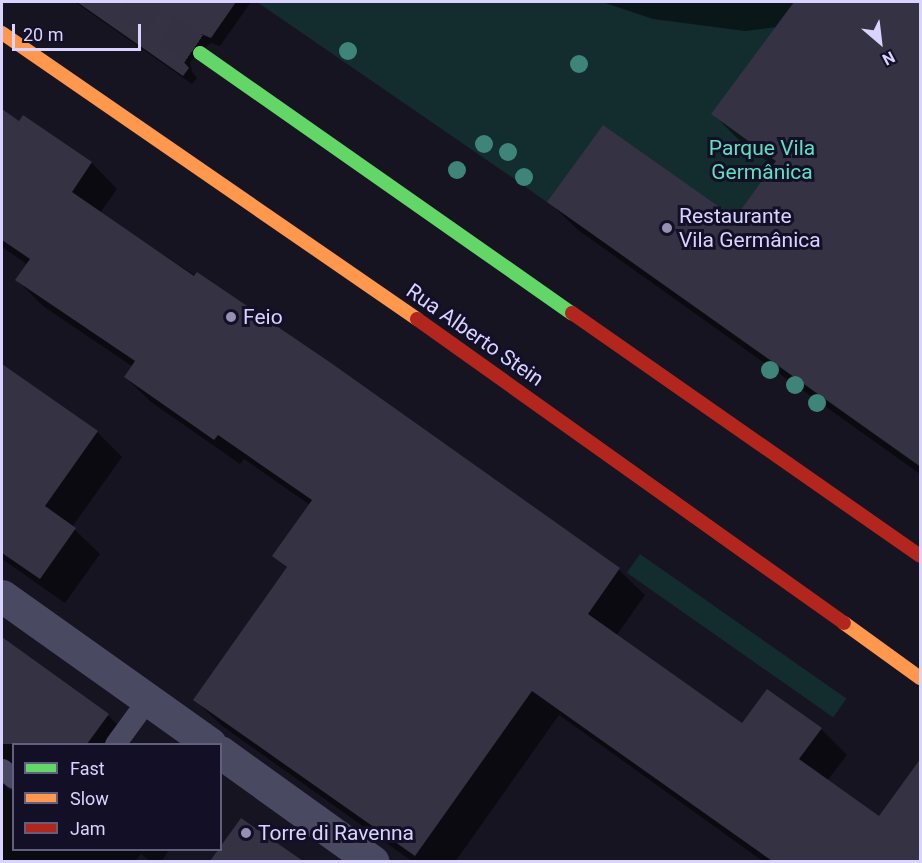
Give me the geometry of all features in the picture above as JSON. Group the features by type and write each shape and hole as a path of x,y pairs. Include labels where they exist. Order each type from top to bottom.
{"street":[{"name":"Rua Alberto Stein","path":"2,33 447,339 919,674"},
{"path":"200,53 921,556"},
{"path":"2,596 209,743"},
{"path":"222,753 374,861"}],"lane":[{"path":"116,743 147,700"}],"green space":[{"name":"Parque Vila Germânica","path":"257,2 920,2 920,467 513,178"},
{"path":"640,554 846,699 833,717 627,573"}],"building":[{"path":"77,2 236,2 211,38 201,34 185,42 181,52 183,61 189,68 183,76"},
{"path":"794,2 921,2 921,467 547,202 603,125 735,218 776,161 711,114"},
{"path":"2,109 19,121 23,115 92,162 72,192 194,276 197,272 331,363 620,568 588,614 742,723 767,689 822,728 799,759 879,816 921,758 921,861 772,861 532,691 415,856 193,700 287,567 272,556 312,500 218,435 214,440 124,377 135,361 15,280 30,259 2,240"},
{"path":"2,364 98,431 45,506 76,528 40,579 2,553"},
{"path":"2,637 109,714 88,743 2,744"},
{"name":"Torre di Ravenna","path":"241,818 303,861 210,861 217,851 222,851 222,844"}],"tunnel":[{"path":"126,2 200,53"}],"traffic: fast":[{"path":"200,53 572,313"}],"traffic: slow":[{"path":"2,33 417,319"},
{"path":"844,623 920,678"}],"traffic: jam":[{"path":"572,313 920,556"},
{"path":"417,319 844,623"}],"place":[{"name":"Restaurante Vila Germânica","path":"667,228"},
{"name":"Feio","path":"231,317"},
{"name":"Torre di Ravenna","path":"246,833"}]}
